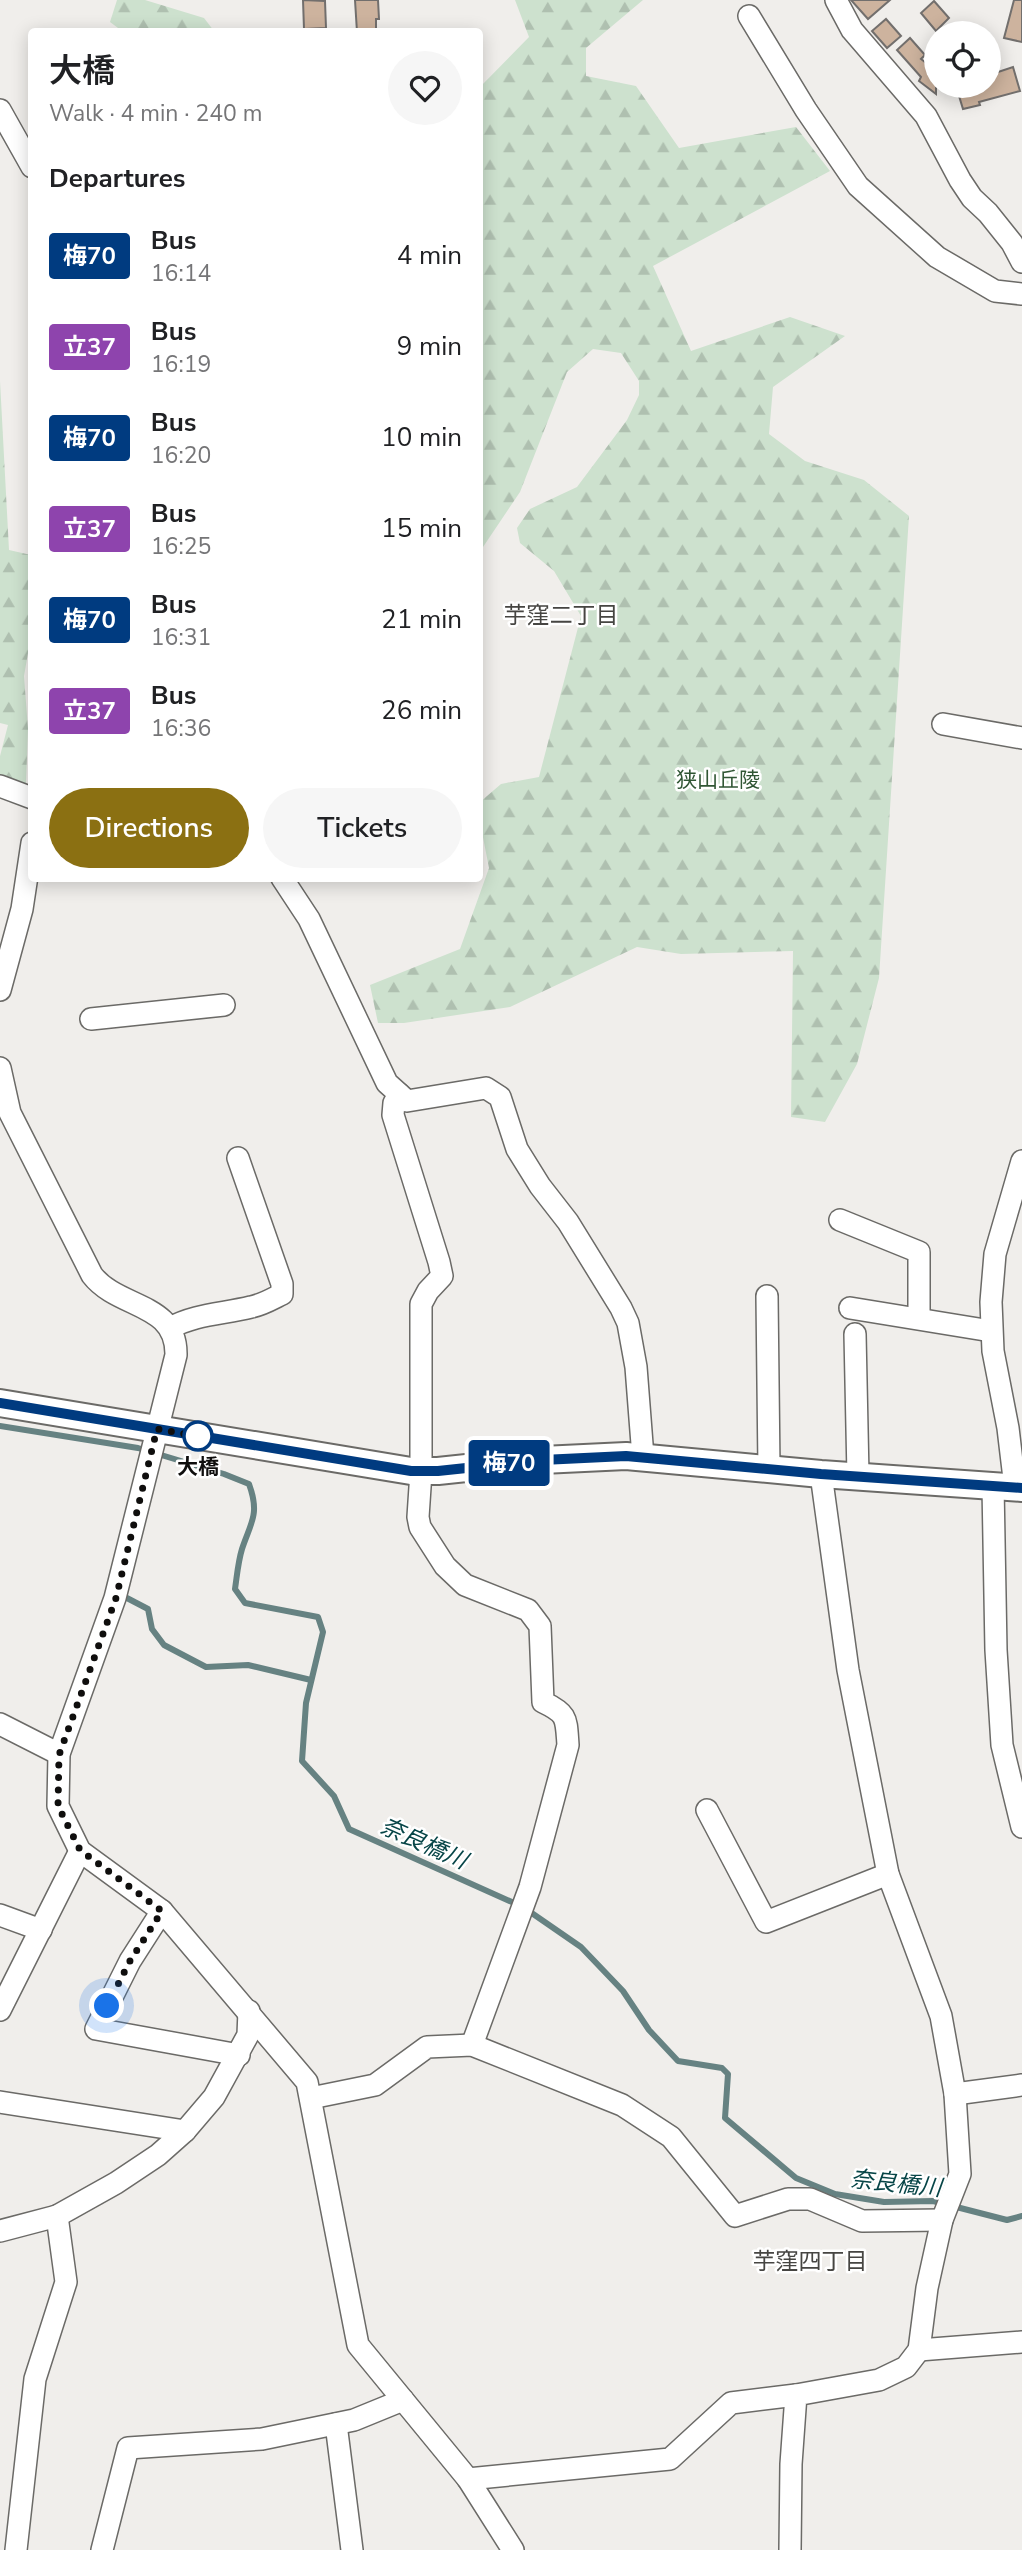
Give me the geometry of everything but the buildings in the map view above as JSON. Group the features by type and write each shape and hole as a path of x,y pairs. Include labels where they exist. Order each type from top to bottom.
{"main road":[{"path":"0,1403 155,1436 421,1472 586,1457 643,1457 821,1474 1010,1487"}],"street":[{"path":"836,0 852,30 926,116 960,180 972,198 1012,243 1022,262"},
{"path":"749,16 806,110 858,186 937,257 996,291 1022,294"},
{"path":"0,110 28,159"},
{"path":"943,724 1022,738"},
{"path":"0,786 28,796"},
{"path":"0,990 22,909 28,869"},
{"path":"285,882 309,919 387,1083 407,1101 486,1088 500,1097 517,1149 540,1186 568,1222 628,1323 636,1367 643,1457"},
{"path":"91,1018 225,1005"},
{"path":"0,1068 10,1113 92,1275 111,1293 155,1312 170,1328 176,1345 176,1355 116,1598 59,1755 58,1806 80,1850 162,1911 307,2082 358,2345 468,2479 513,2550"},
{"path":"399,1094 394,1103 393,1115 442,1276 428,1291 421,1304 419,1527 445,1566 465,1586 528,1610 540,1626 543,1702 560,1711 567,1721 568,1745 527,1894 472,2045"},
{"path":"170,1328 181,1321 253,1307 282,1294 282,1283 238,1158"},
{"path":"1022,1161 995,1254 991,1302 996,1371 1008,1428 1010,1487 996,1650 1002,1745 1022,1827"},
{"path":"840,1220 919,1252 919,1318"},
{"path":"767,1296 769,1469"},
{"path":"850,1308 991,1331"},
{"path":"855,1334 858,1476"},
{"path":"468,2479 670,2459 732,2403 879,2380 906,2367 919,2350 927,2288 943,2218 960,2174 955,2094 941,2017 888,1874 848,1670 821,1474"},
{"path":"0,1724 59,1755"},
{"path":"707,1810 766,1922 888,1874"},
{"path":"1,2007 80,1850"},
{"path":"162,1911 130,1961 96,2029 239,2055"},
{"path":"0,1915 41,1930"},
{"path":"0,2231 57,2216 116,2183 158,2155 185,2131 214,2097 239,2055 247,2035 248,2011"},
{"path":"311,2098 375,2085 427,2047 472,2045 622,2105 671,2137 735,2216 788,2200 810,2199 862,2221 943,2218"},
{"path":"955,2094 1022,2085"},
{"path":"0,2102 185,2131"},
{"path":"16,2550 35,2379 66,2282 57,2216"},
{"path":"919,2350 1022,2342"},
{"path":"790,2550 796,2395"},
{"path":"102,2550 128,2448 262,2440 354,2420 403,2400"},
{"path":"335,2424 352,2550"}],"green space":[{"path":"117,0 145,0 204,18 212,28 118,28 110,22"},
{"name":"狭山丘陵","path":"515,0 643,0 586,48 586,76 636,86 679,148 796,127 830,171 653,266 691,351 790,317 845,336 773,387 769,434 805,461 864,480 909,516 879,978 857,1064 825,1122 791,1117 793,951 681,954 637,947 510,1007 404,1023 378,1023 370,985 460,949 489,868 483,837 483,799 501,784 539,777 581,616 554,571 520,543 517,528 530,509 577,487 627,420 639,395 639,381 621,353 593,349 567,372 520,492 483,547 483,84 529,37"},
{"path":"0,381 9,550 28,554 28,653 24,676 28,729 24,784 0,775 0,756 8,725 0,723"}],"waterway":[{"name":"奈良橋川","path":"0,1426 138,1448 249,1484 254,1511 241,1554 235,1589 245,1603 318,1617 323,1632 306,1703 302,1761 334,1796 349,1829 523,1907 581,1947 623,1991 649,2030 678,2061 722,2068 728,2074 725,2118 796,2178 835,2194 884,2202 933,2201 1007,2220 1022,2216"},
{"path":"125,1597 148,1609 152,1629 164,1645 206,1667 248,1665 311,1680"}],"bus line":[{"name":"梅70","path":"0,1403 421,1472 542,1460 626,1456 821,1474 1022,1488"}],"place":[{"name":"大橋","path":"198,1436"}],"district":[{"name":"芋窪二丁目","path":"561,615"},
{"name":"芋窪四丁目","path":"810,2261"}],"route":[{"path":"107,2006 130,1961 162,1911 80,1850 58,1806 59,1755 116,1598 157,1429 201,1437 198,1436"}]}
